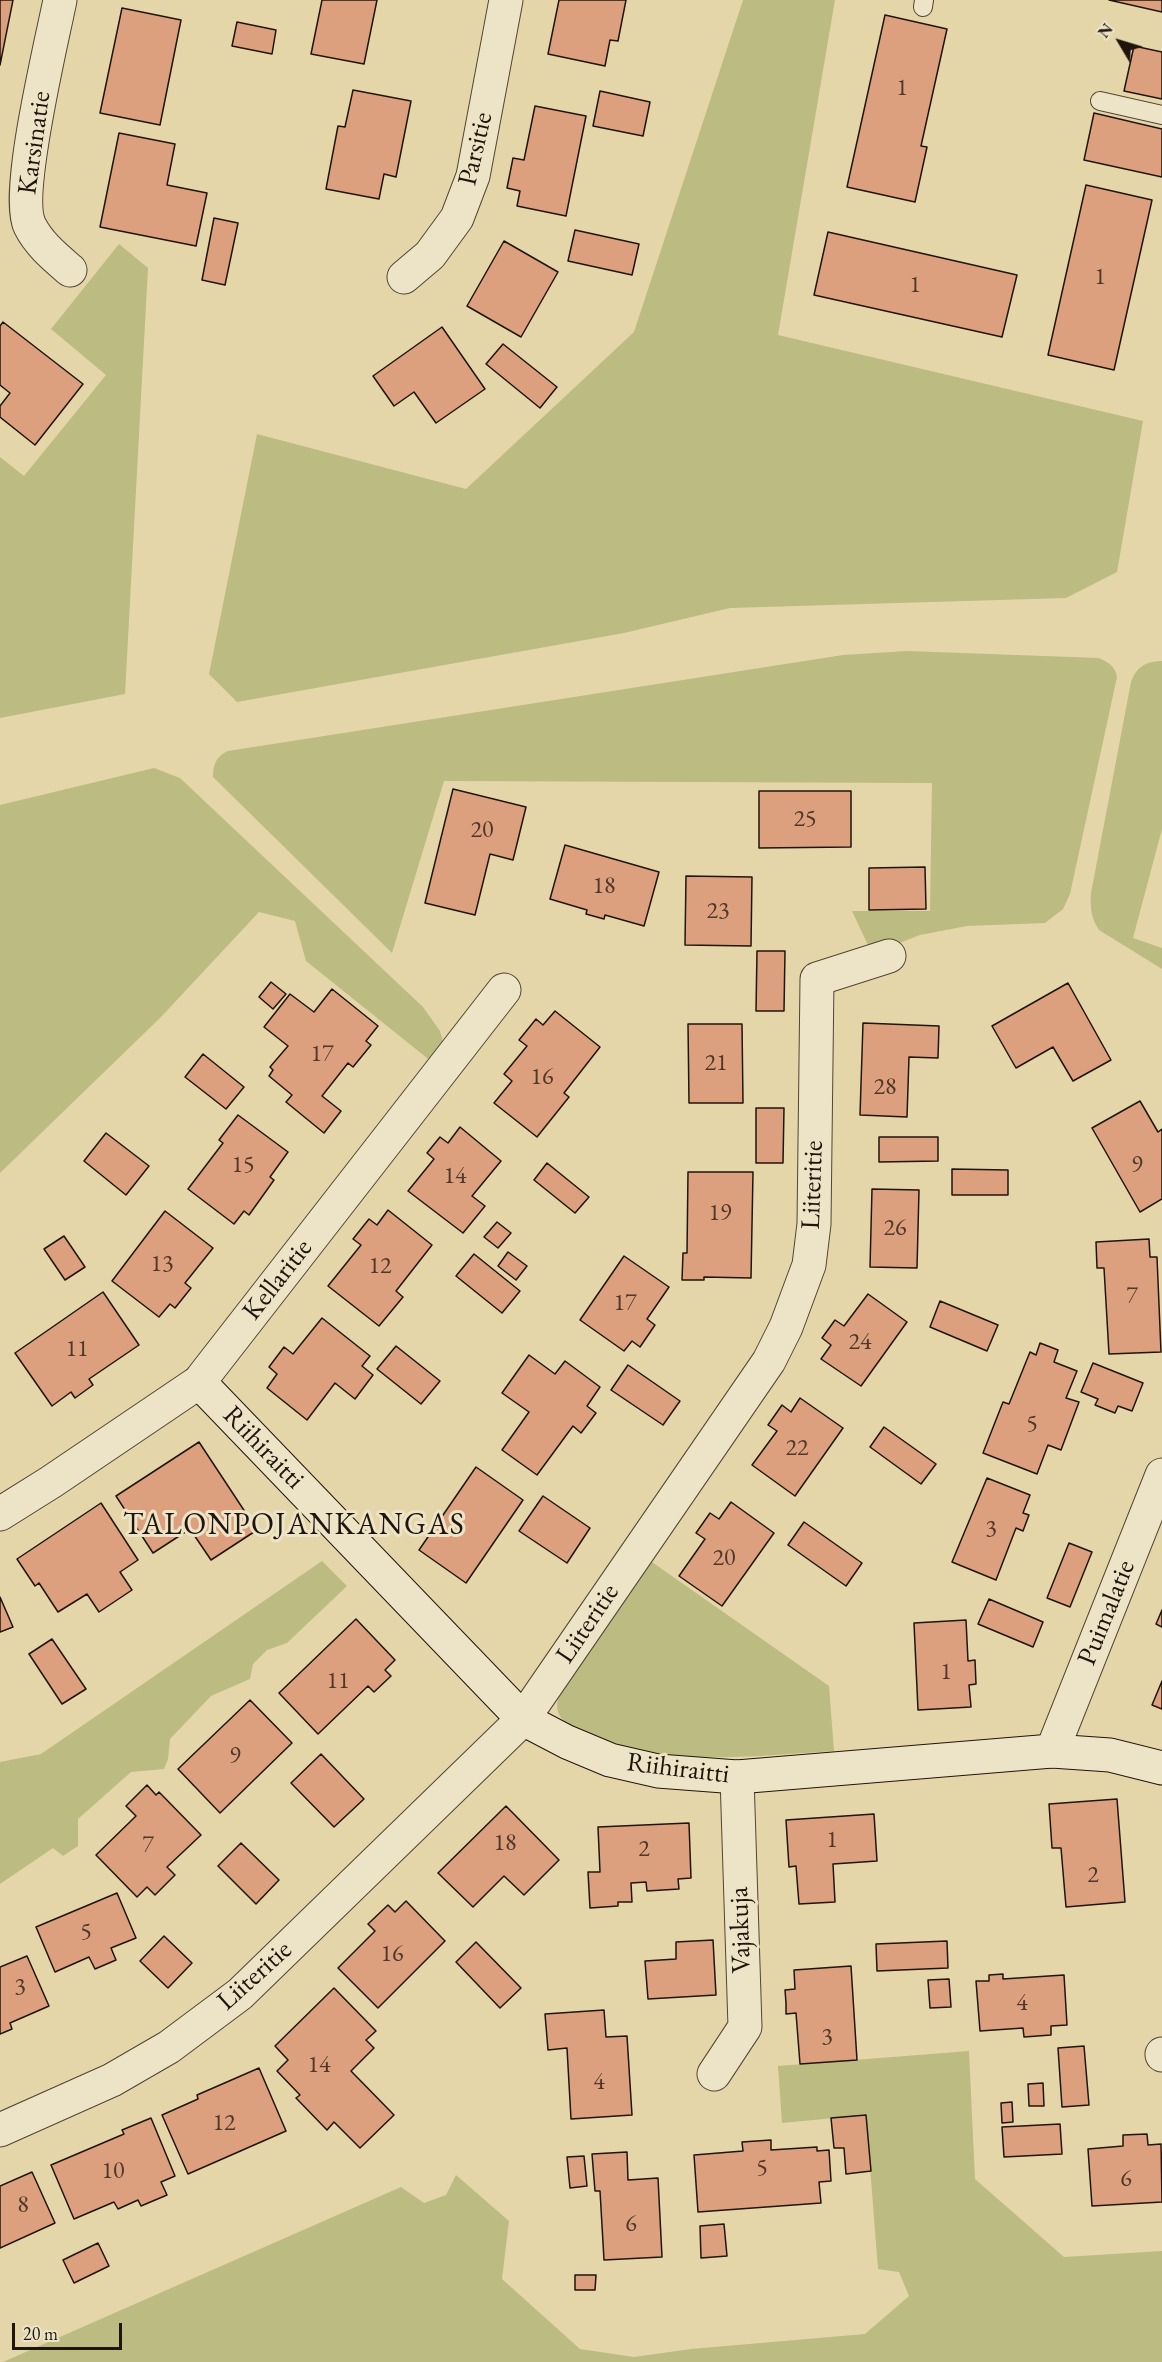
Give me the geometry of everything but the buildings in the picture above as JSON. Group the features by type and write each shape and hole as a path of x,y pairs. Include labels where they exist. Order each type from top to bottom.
{"street":[{"name":"Karsinatie","path":"60,0 30,150 25,198 28,224 41,244 69,270"},
{"name":"Parsitie","path":"404,277 430,255 457,218 473,176 506,0"},
{"name":"Liiteritie","path":"0,2130 112,2080 169,2047 240,1994 523,1719 769,1361 786,1327 808,1265 814,1224 817,979 889,956"},
{"name":"Kellaritie","path":"0,1514 199,1382 504,990"},
{"name":"Riihiraitti","path":"199,1382 523,1719 567,1742 610,1760 658,1771 737,1777 1052,1751 1110,1755 1162,1768"},
{"name":"Puimalatie","path":"1052,1751 1162,1474"},
{"name":"Vajakuja","path":"714,2074 744,2027 737,1777"}],"lane":[{"path":"1100,101 1162,115"}],"shaded area":[{"path":"743,0 835,0 778,335 1143,421 1117,572 1066,598 730,608 624,633 237,702 209,674 257,434 466,489 634,332"},
{"path":"119,244 148,268 125,694 0,718 0,457 24,476 106,375 51,329"},
{"path":"907,651 1099,658 1109,663 1115,670 1117,677 1070,894 1063,909 1045,923 967,926 920,935 884,949 872,947 867,943 852,911 930,911 932,783 444,781 392,953 213,777 216,761 228,751 843,655"},
{"path":"1162,661 1162,829 1133,938 1162,948 1162,969 1099,930 1093,917 1091,893 1131,682 1142,666"},
{"path":"154,768 180,778 423,1007 440,1031 445,1049 432,1062 306,961 295,921 259,912 161,1017 0,1173 0,805"},
{"path":"649,1560 829,1686 834,1751 743,1757 653,1753 623,1747 589,1736 573,1729 560,1717 557,1704 565,1681"},
{"path":"322,1561 347,1586 287,1643 267,1650 253,1664 250,1679 211,1696 170,1739 168,1759 164,1769 131,1772 78,1819 78,1846 63,1856 53,1848 0,1884 0,1762 41,1754"},
{"path":"969,2051 975,2179 1064,2257 1162,2251 1162,2362 3,2362 401,2187 424,2203 446,2195 456,2175 509,2221 502,2279 580,2349 634,2357 691,2349 865,2334 909,2296 899,2272 878,2269 866,2115 782,2123 778,2066"}],"district":[{"name":"TALONPOJANKANGAS","path":"294,1526"}]}
